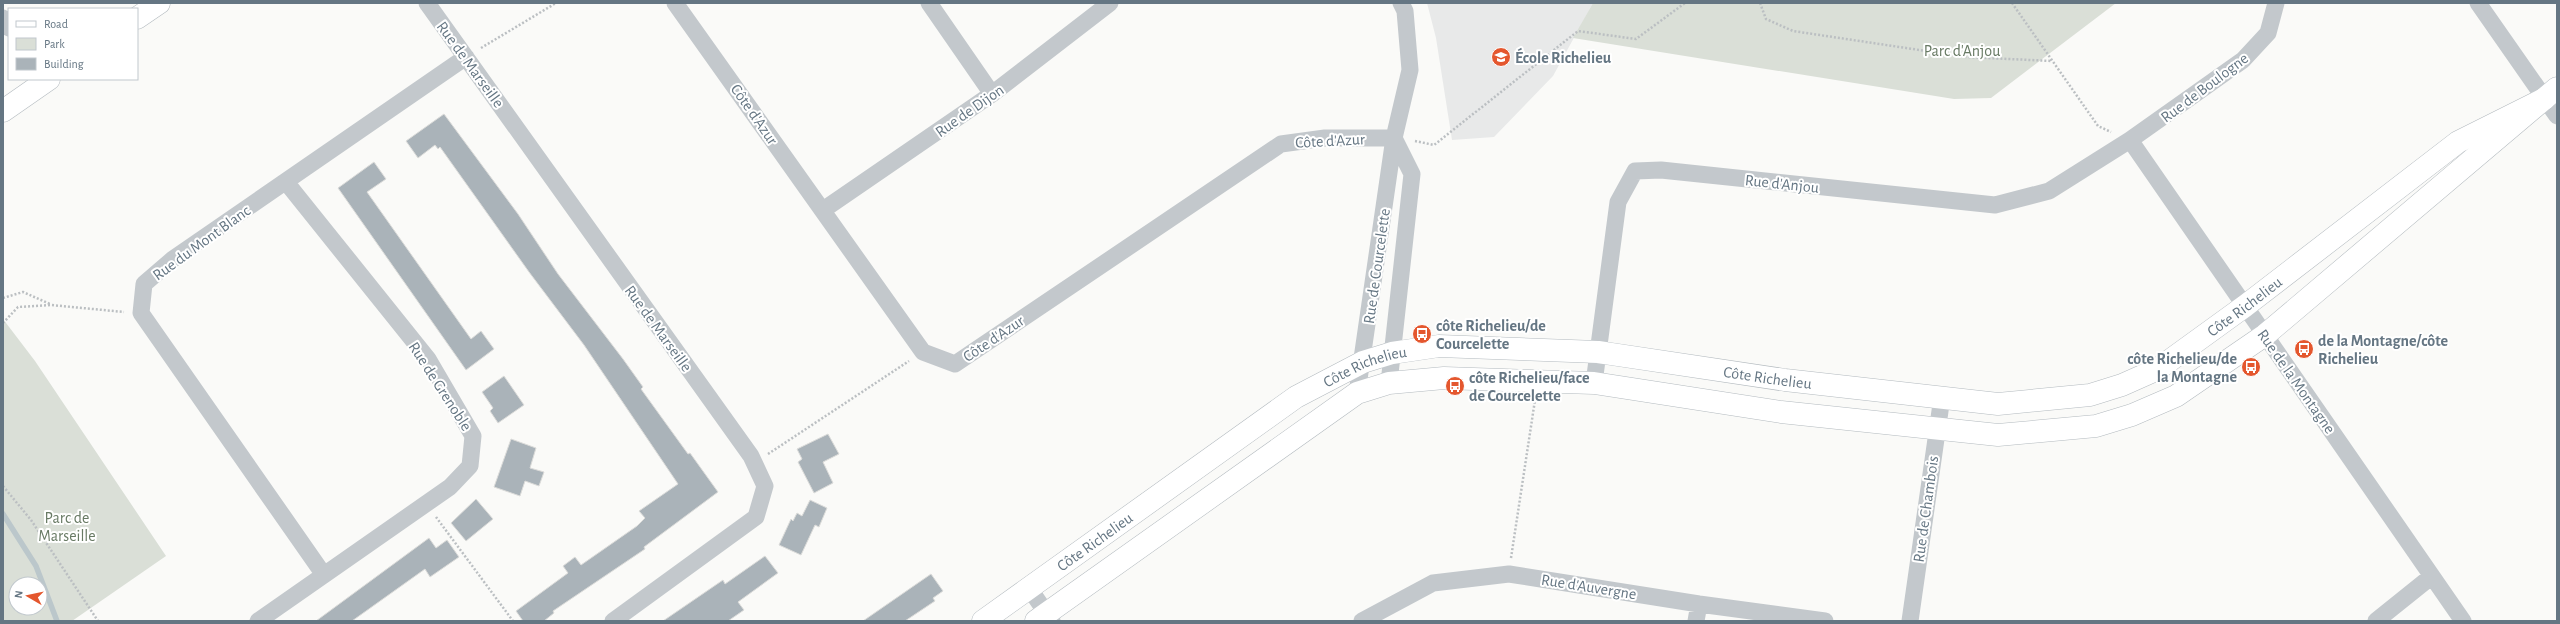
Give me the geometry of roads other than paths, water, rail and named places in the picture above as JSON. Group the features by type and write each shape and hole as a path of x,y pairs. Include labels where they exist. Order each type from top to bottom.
{"street":[{"path":"138,17 159,3"},
{"name":"Rue de Marseille","path":"427,3 754,463 765,486 756,517 613,621"},
{"name":"Côte d'Azur","path":"675,3 923,352 955,364 1281,144 1325,138 1394,138"},
{"path":"929,3 992,94"},
{"name":"Rue de Dijon","path":"823,210 992,94 1110,3"},
{"name":"Rue de Courcelette","path":"1357,393 1363,362 1394,138 1410,70 1405,11 1401,3"},
{"name":"Rue de Boulogne","path":"2130,140 2243,60 2268,33 2276,3"},
{"path":"2478,3 2550,93 2557,116"},
{"name":"Rue du Mont Blanc","path":"324,575 141,313 144,284 173,259 466,57"},
{"path":"3,111 43,81"},
{"name":"Côte Richelieu","path":"983,621 1296,397 1363,362 1392,354 1439,346 1598,352 1785,380 1998,404 2097,393 2122,385 2158,369 2245,306 2458,142 2550,93"},
{"name":"Côte Richelieu","path":"1045,618 1357,393 1389,383 1444,378 1594,383 1781,412 1998,435 2096,426 2132,415 2176,396 2265,335 2473,161 2550,93"},
{"name":"Rue de Courcelette","path":"1389,383 1412,174 1394,138"},
{"name":"Rue de la Montagne","path":"2130,140 2464,621"},
{"name":"Rue d'Anjou","path":"1594,383 1618,202 1635,171 1661,170 1995,205 2049,191 2130,140"},
{"name":"Rue de Grenoble","path":"258,621 450,487 470,466 473,436 428,359 286,182"},
{"name":"Rue de Chambois","path":"1910,621 1936,428 1942,397"},
{"name":"Rue d'Auvergne","path":"1362,621 1433,583 1509,574 1699,604 1825,621"},
{"path":"2376,621 2432,576"},
{"path":"1029,588 1045,618"},
{"path":"1696,621 1699,604"}],"waterway":[{"path":"3,514 36,566 57,621"}],"place":[{"name":"École Richelieu","path":"1501,57"},
{"name":"côte Richelieu/de Courcelette","path":"1422,334"},
{"name":"de la Montagne/côte Richelieu","path":"2304,349"},
{"name":"côte Richelieu/de la Montagne","path":"2251,367"},
{"name":"côte Richelieu/face de Courcelette","path":"1455,386"}],"park label":[{"name":"Parc d'Anjou","path":"1962,50"},
{"name":"Parc de Marseille","path":"67,526"}]}
